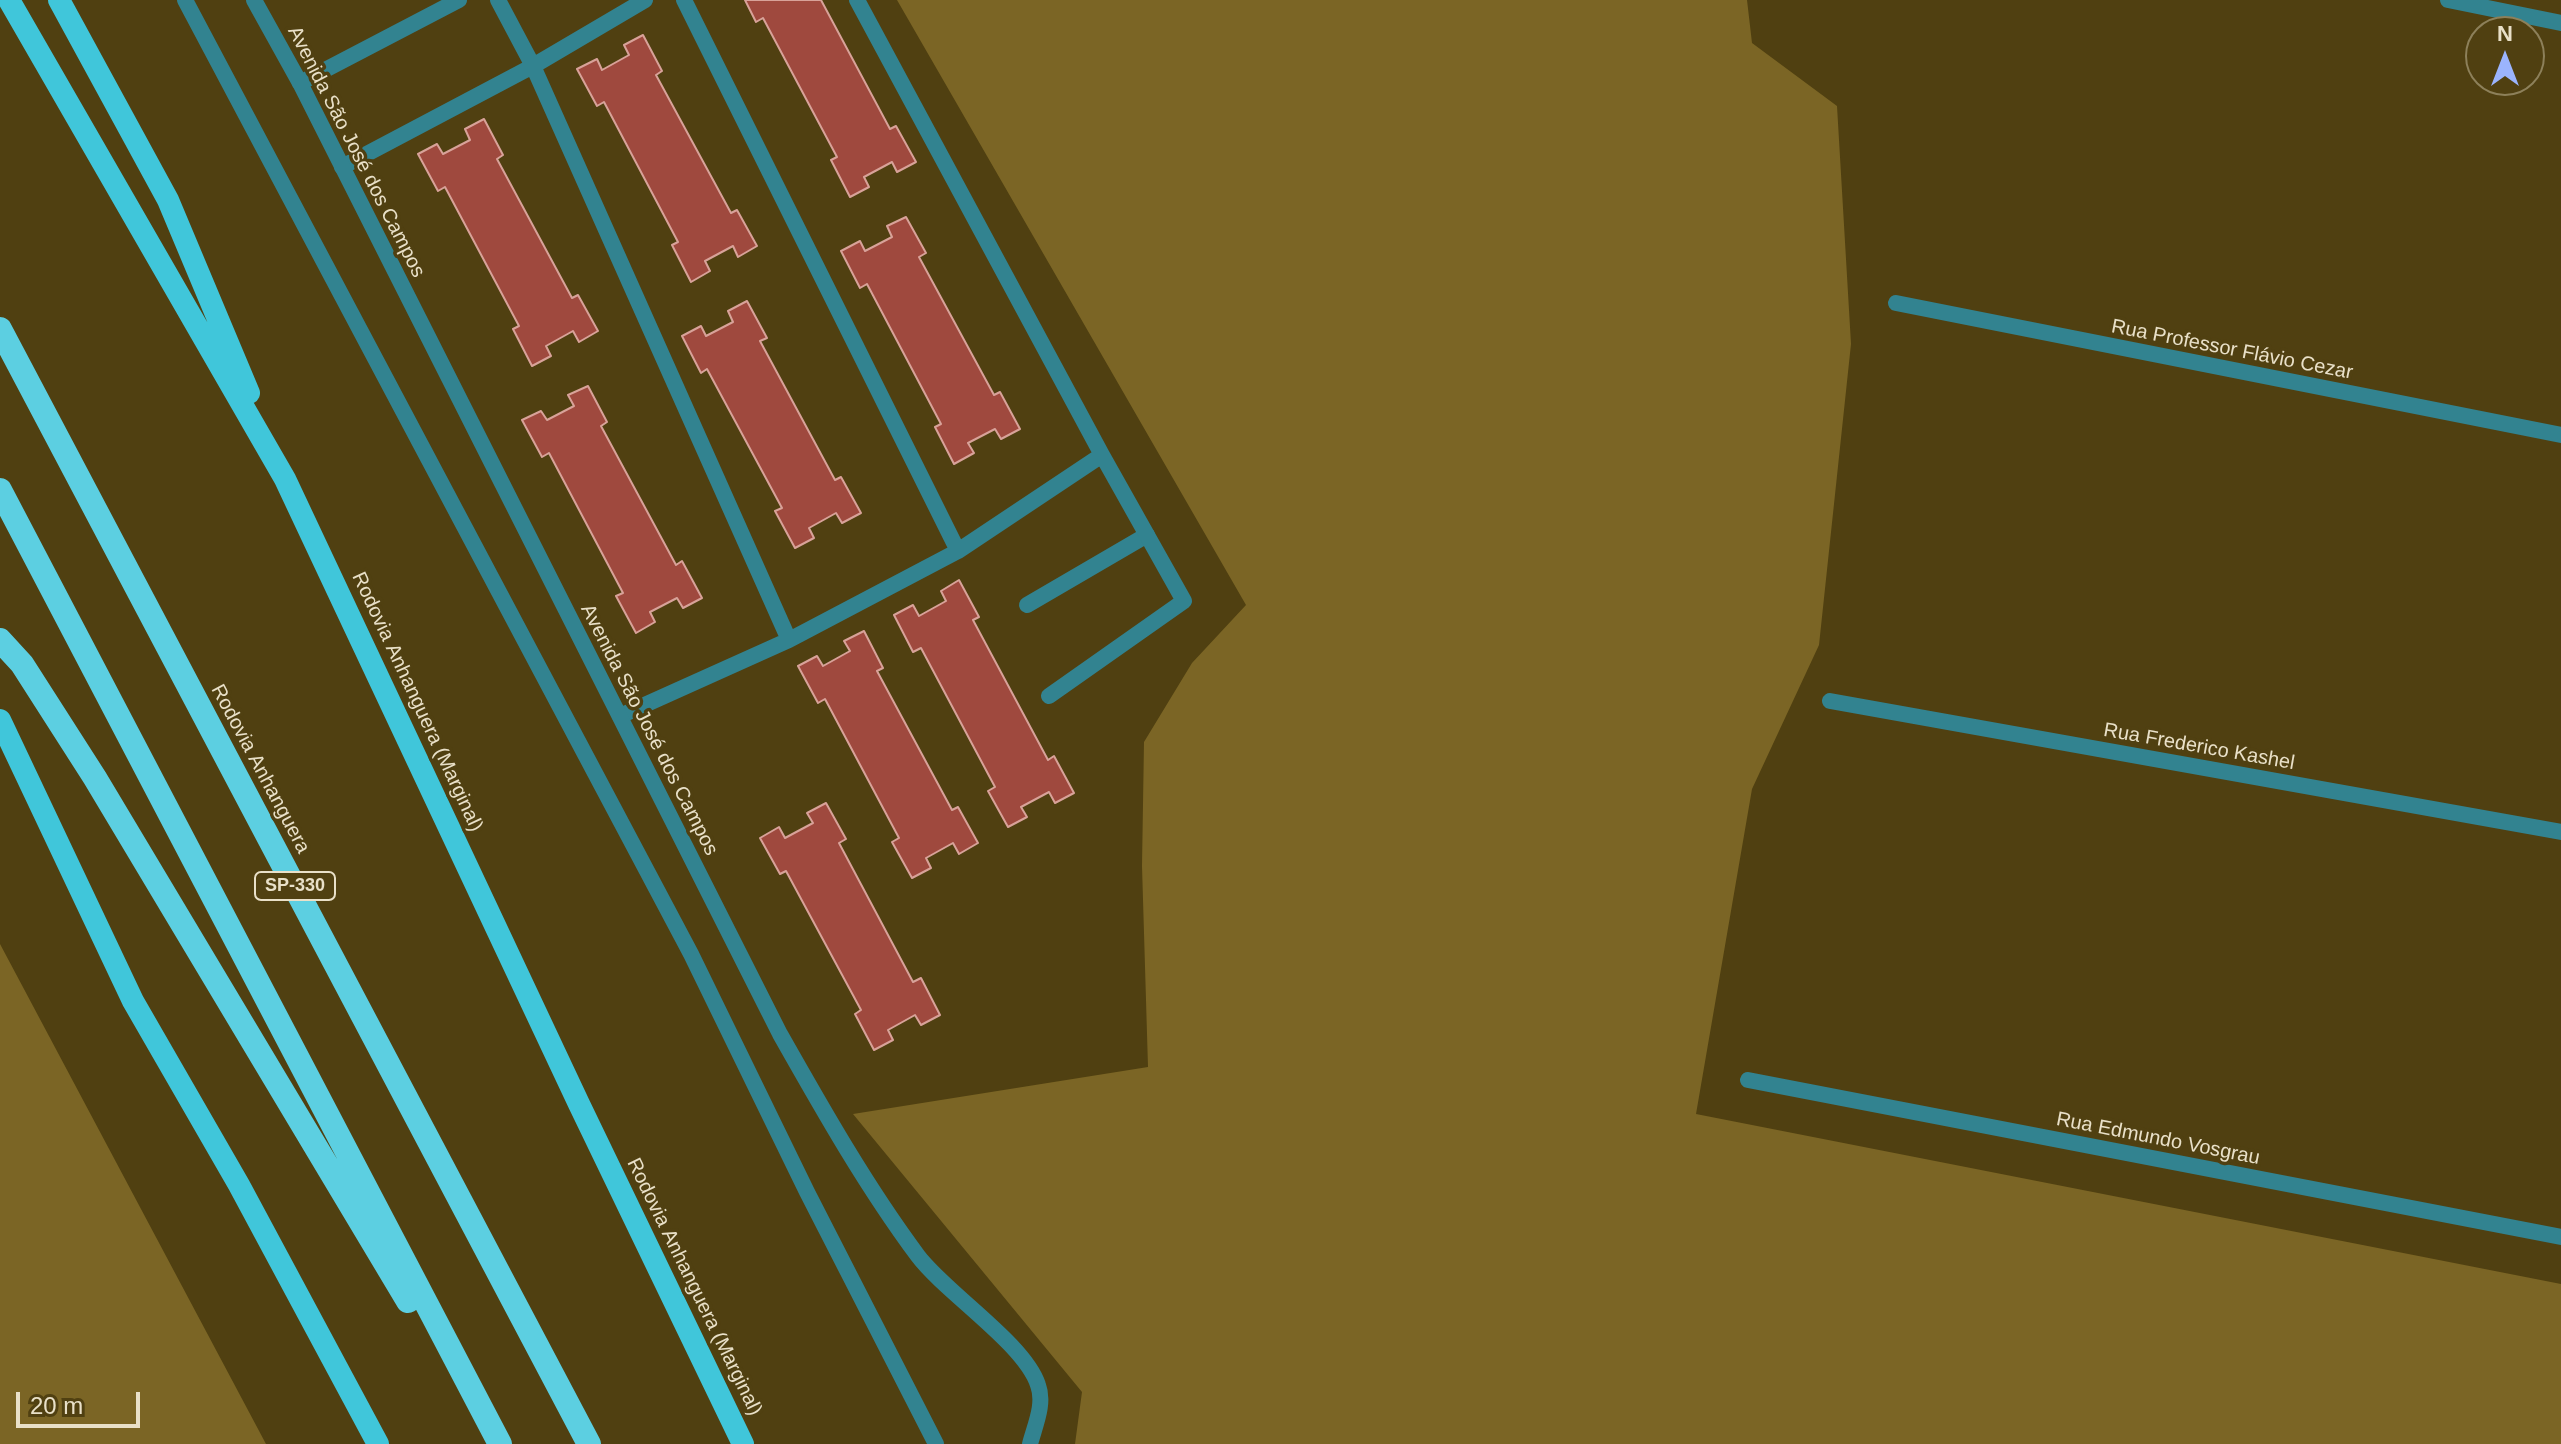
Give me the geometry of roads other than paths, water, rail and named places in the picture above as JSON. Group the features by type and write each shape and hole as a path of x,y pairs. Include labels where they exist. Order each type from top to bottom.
{"highway":[{"name":"Rodovia Anhanguera (Marginal)","path":"9,0 285,479 743,1444"},
{"path":"59,0 168,200 285,479"},
{"name":"Rodovia Anhanguera","path":"0,329 589,1444"},
{"path":"0,490 500,1444"},
{"path":"0,640 22,664 95,778 493,1444"},
{"path":"0,720 133,1001 239,1185 378,1444"}],"street":[{"path":"185,0 691,954 814,1206 936,1444"},
{"name":"Avenida São José dos Campos","path":"254,0 300,83 780,1034 848,1153 921,1259 1026,1362 1039,1386 1040,1410 1030,1444"},
{"path":"498,0 533,66 789,640"},
{"path":"342,167 533,66 645,0"},
{"path":"684,0 958,551"},
{"path":"857,0 1184,601 1049,696"},
{"path":"2448,0 2561,23"},
{"path":"300,83 448,3"},
{"name":"Rua Professor Flávio Cezar","path":"1896,303 2561,435"},
{"path":"620,716 789,640 958,551 1102,455"},
{"path":"1027,605 1147,535"},
{"name":"Rua Frederico Kashel","path":"1830,701 2561,832"},
{"name":"Rua Edmundo Vosgrau","path":"1748,1080 2561,1237"}]}
